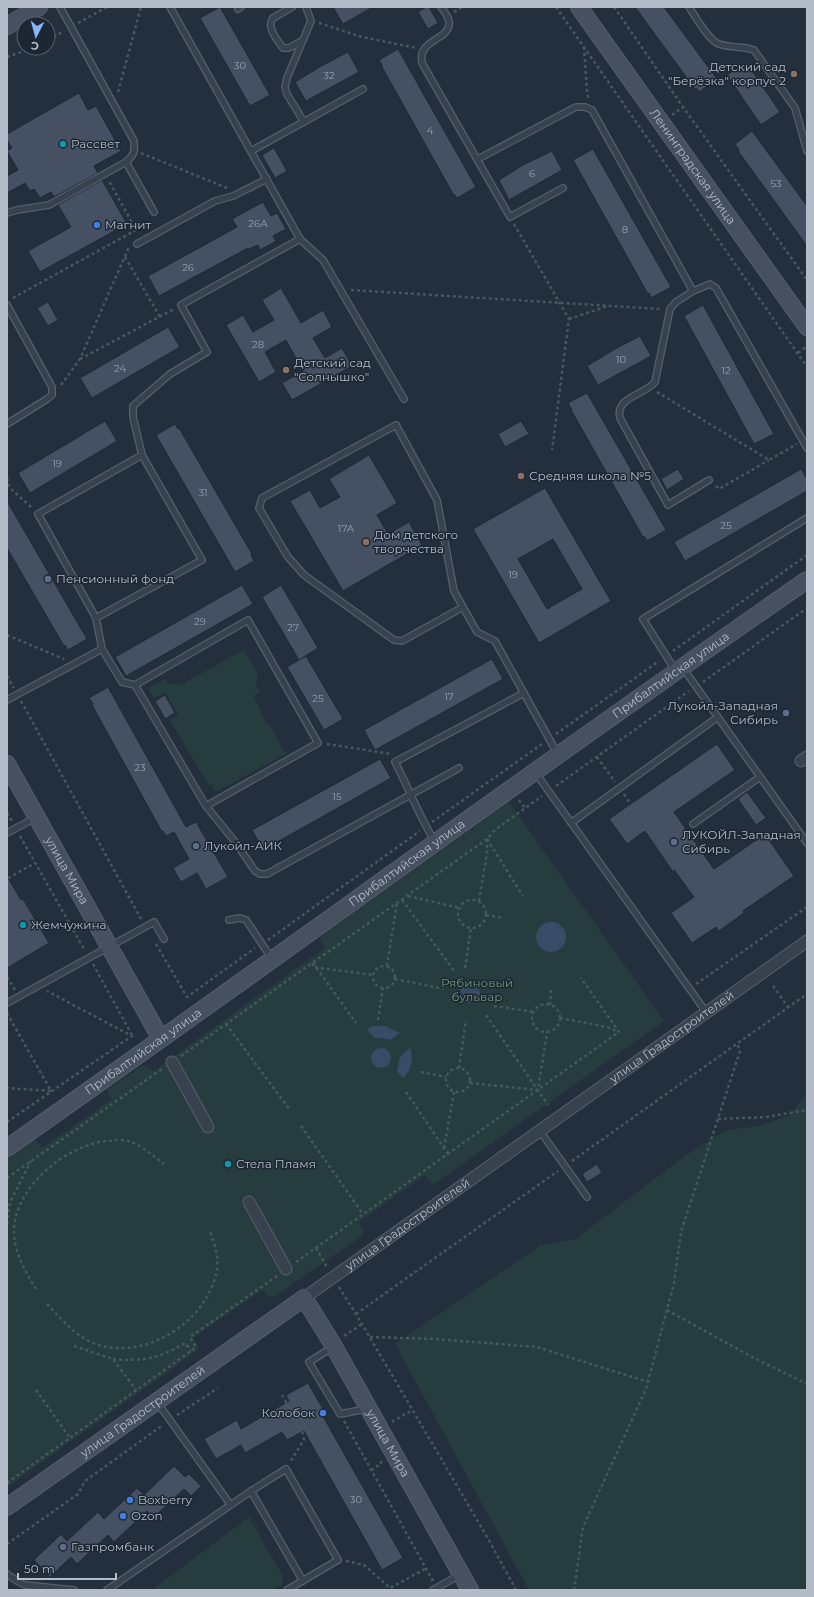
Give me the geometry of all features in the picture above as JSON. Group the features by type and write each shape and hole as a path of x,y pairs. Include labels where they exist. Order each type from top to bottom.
{"street":[{"path":"7,26 39,7"},
{"name":"Ленинградская улица","path":"579,7 807,327"},
{"name":"Прибалтийская улица","path":"7,1148 435,842 807,580"},
{"name":"улица Мира","path":"7,764 160,1039"},
{"name":"улица Градостроителей","path":"7,1507 333,1278 807,941"},
{"path":"172,1062 208,1127"},
{"path":"249,1202 286,1269"},
{"name":"улица Мира","path":"304,1298 333,1345 470,1590"}],"lane":[{"path":"7,213 16,210 48,205 126,162 132,157 135,151 134,141 60,7"},
{"path":"170,7 300,239 323,260 404,399"},
{"path":"292,7 273,18 270,24 281,46 286,49 302,40"},
{"path":"304,122 287,94 285,87 287,78 311,21 306,7"},
{"path":"441,7 449,22 448,28 444,34 423,49 421,55 422,62 510,217 563,188"},
{"path":"689,7 712,40 720,44 747,47 754,50 795,108 807,151"},
{"path":"289,48 295,59"},
{"path":"251,151 363,89"},
{"path":"478,159 576,107 585,107 592,110 693,291"},
{"path":"802,134 807,130"},
{"path":"126,162 154,212"},
{"path":"137,244 216,201 240,193 267,179"},
{"path":"96,618 202,560 142,455 133,406 170,374 207,352 181,305 300,239"},
{"path":"710,480 668,505 618,413 622,403 650,388 654,382 670,309 676,302 693,291 710,284 716,288 807,448"},
{"path":"7,305 52,387 52,395 7,424"},
{"path":"463,607 402,641 394,640 304,575 288,557 259,508 262,498 396,425 437,500 454,590 477,632 495,641 559,755"},
{"path":"142,455 38,514 96,618 102,648 122,682 135,685 248,620 318,743 206,806"},
{"path":"807,518 643,619 666,656 696,686 807,843"},
{"path":"7,700 102,648"},
{"path":"135,685 206,806 236,843 255,871 260,874 266,874 459,768"},
{"path":"435,842 426,827 395,762 524,693"},
{"path":"571,823 718,717"},
{"path":"535,772 706,1012"},
{"path":"693,824 760,778"},
{"path":"7,833 36,817"},
{"path":"229,920 240,918 246,920 272,959"},
{"path":"7,1003 154,922 164,939"},
{"path":"540,1131 587,1197"},
{"path":"333,1345 309,1362 340,1414 368,1409"},
{"path":"156,1401 230,1504"},
{"path":"107,1590 230,1504 286,1469 338,1560 287,1590"},
{"path":"251,1491 303,1581"},
{"path":"7,1574 17,1582 25,1585 74,1590"},
{"path":"435,1589 461,1574"}],"path":[{"path":"114,106 141,7"},
{"path":"556,7 807,367"},
{"path":"614,7 683,107 807,280"},
{"path":"311,21 362,37 423,49"},
{"path":"584,46 587,92 592,110"},
{"path":"135,151 240,193"},
{"path":"105,174 136,230"},
{"path":"510,217 569,320 552,450"},
{"path":"133,236 136,230"},
{"path":"7,301 136,230"},
{"path":"52,395 63,383 80,359 130,243"},
{"path":"124,257 160,317"},
{"path":"340,289 670,309"},
{"path":"80,359 181,305"},
{"path":"569,320 611,305"},
{"path":"798,353 807,346"},
{"path":"650,388 769,460"},
{"path":"710,480 720,488 803,440"},
{"path":"7,478 8,487 38,514"},
{"path":"7,676 146,927 187,997 807,556"},
{"path":"7,1178 408,896 487,839 495,830 807,608"},
{"path":"7,635 75,663"},
{"path":"318,743 390,754 395,762"},
{"path":"597,757 629,802"},
{"path":"7,813 132,1036"},
{"path":"487,839 524,896"},
{"path":"479,901 487,853 487,839"},
{"path":"8,878 35,863"},
{"path":"408,896 460,908"},
{"path":"402,900 455,972"},
{"path":"466,901 479,901 484,906 486,915 485,920 481,924 471,928 466,926 460,921 458,916 460,908 466,901"},
{"path":"387,966 398,903"},
{"path":"689,988 807,907"},
{"path":"486,915 504,918"},
{"path":"465,968 471,928"},
{"path":"313,963 314,967 373,975"},
{"path":"313,963 356,1023"},
{"path":"387,966 394,971 395,979 390,987 383,988 378,987 375,984 373,975 378,967 387,966"},
{"path":"7,977 18,996"},
{"path":"581,978 619,1032"},
{"path":"395,979 444,989"},
{"path":"37,986 132,1036"},
{"path":"773,986 788,1007"},
{"path":"378,1020 383,988"},
{"path":"550,1005 551,989"},
{"path":"356,1314 807,994"},
{"path":"540,1005 550,1005 558,1011 560,1018 557,1027 547,1032 540,1030 534,1025 532,1020 533,1012 540,1005"},
{"path":"494,1006 533,1012"},
{"path":"7,1013 51,1090"},
{"path":"486,1015 548,1105"},
{"path":"560,1018 607,1027 619,1032"},
{"path":"460,1068 466,1020"},
{"path":"226,1024 290,1110"},
{"path":"538,1090 547,1032"},
{"path":"7,1483 191,1351 196,1347 190,1337 619,1032"},
{"path":"7,1122 51,1090 132,1036"},
{"path":"574,1590 583,1527 640,1404 648,1382 674,1283 681,1232 740,1051 737,1043"},
{"path":"460,1068 468,1073 470,1083 468,1088 464,1091 459,1093 454,1092 447,1086 446,1077 451,1070 460,1068"},
{"path":"421,1072 446,1077"},
{"path":"470,1083 538,1090"},
{"path":"7,1088 51,1090"},
{"path":"406,1092 448,1154"},
{"path":"444,1148 454,1092"},
{"path":"718,1120 766,1117 807,1110"},
{"path":"301,1126 363,1214"},
{"path":"36,1289 26,1274 19,1256 15,1242 14,1230 17,1214 23,1199 45,1172 58,1160 85,1146 117,1140 130,1142 140,1146 164,1164"},
{"path":"7,1224 10,1202 31,1161"},
{"path":"47,1304 78,1335 98,1345 128,1348 156,1341 180,1327 195,1314 213,1285 217,1268 217,1253 210,1230"},
{"path":"316,1248 486,1535 516,1590"},
{"path":"667,1310 754,1358 807,1384"},
{"path":"333,1345 362,1324"},
{"path":"370,1337 435,1339 537,1347 648,1382"},
{"path":"74,1346 113,1359 131,1360 158,1357 185,1343 191,1351"},
{"path":"113,1359 136,1390"},
{"path":"7,1544 78,1494 85,1481 170,1420 218,1388"},
{"path":"36,1390 70,1438"},
{"path":"282,1394 302,1430 304,1440 286,1469"},
{"path":"340,1414 435,1589"},
{"path":"338,1560 364,1565 391,1589 425,1569"}],"green space":[{"path":"244,650 258,673 256,686 260,692 254,696 266,723 269,724 286,754 216,792 212,785 208,785 170,720 178,715 166,693 154,698 148,688 165,679 167,683 180,685"},
{"name":"Рябиновый бульвар","path":"509,802 664,1021 436,1183 431,1183 425,1175 359,1222 363,1228 363,1235 274,1297 268,1296 262,1290 193,1338 198,1345 198,1350 7,1487 7,1157 32,1140 37,1141 42,1148 112,1099 108,1093 108,1089 143,1065 148,1066 153,1071 325,948 320,937"},
{"path":"807,1095 807,1590 529,1590 395,1344 541,1245 575,1239 685,1156 726,1130 759,1126 789,1115"},
{"path":"249,1517 282,1574 283,1584 272,1590 152,1590"}],"water":[{"path":"551,922 561,927 566,937 561,947 551,952 541,947 536,937 541,927"},
{"path":"470,983 477,986 480,993 477,1000 470,1003 463,1000 460,993 463,986"},
{"path":"373,1026 385,1026 400,1033 390,1040 374,1038 367,1029"},
{"path":"381,1048 388,1051 391,1058 388,1065 381,1068 374,1065 371,1058 374,1051"},
{"path":"410,1048 412,1056 411,1064 408,1072 403,1078 397,1071 400,1057"}],"building":[{"path":"220,7 270,95 250,106 200,18"},
{"path":"333,7 373,7 343,24"},
{"path":"426,7 429,7 438,23 428,29 418,12"},
{"path":"635,7 664,7 717,79 699,92 696,88 695,89"},
{"path":"398,49 476,187 457,198 453,194 379,60"},
{"path":"348,52 359,72 306,101 295,82"},
{"path":"746,62 780,112 761,125 727,75"},
{"name":"Рассвет","path":"79,93 88,110 96,106 121,151 94,166 98,173 54,197 51,192 40,198 34,189 30,191 25,183 7,193 7,176 18,170 7,151 12,148 7,140 7,134"},
{"path":"752,131 807,206 807,246 738,151 739,150 735,144"},
{"path":"274,148 287,171 275,178 262,155"},
{"path":"593,149 671,287 651,298 573,160"},
{"path":"552,151 562,170 509,200 499,180 523,165"},
{"name":"Магнит","path":"102,180 127,224 40,272 28,251 71,227 58,205"},
{"path":"263,202 271,216 277,213 286,229 273,236 276,241 260,250 258,245 249,249 248,248 159,296 148,276 237,227 232,219"},
{"path":"281,288 301,323 323,310 332,327 313,338 325,358 342,348 352,366 292,400 282,383 303,371 286,340 265,352 276,372 259,382 226,325 243,315 253,332 274,320 262,300"},
{"path":"48,302 58,320 48,326 37,308"},
{"path":"703,305 774,434 754,444 684,316"},
{"path":"168,327 180,347 92,398 80,378"},
{"path":"640,336 651,356 598,385 587,366"},
{"path":"587,393 666,530 647,541 644,536 643,537 568,403"},
{"path":"105,421 117,441 30,493 18,473"},
{"path":"521,421 529,434 505,447 498,434"},
{"path":"175,424 178,429 179,428 252,554 251,555 254,561 235,572 156,435"},
{"path":"369,455 397,503 377,515 388,534 409,522 422,545 343,591 290,501 310,490 320,508 340,497 329,479"},
{"path":"678,469 684,479 667,490 661,479"},
{"path":"801,469 807,479 807,491 685,561 674,542"},
{"path":"545,488 611,601 539,643 473,529","holes":["553,539 582,589 547,609 518,559"]},
{"path":"7,501 87,639 68,650 65,645 64,646 7,548"},
{"path":"242,585 253,604 126,676 115,657"},
{"path":"281,585 318,648 299,660 262,597"},
{"path":"306,656 343,719 324,730 287,667"},
{"path":"492,659 503,679 375,750 364,730"},
{"path":"108,687 186,827 196,822 228,877 206,889 197,873 181,882 173,868 189,859 174,832 166,836 163,831 162,832 89,698"},
{"path":"165,695 175,713 165,719 155,701"},
{"name":"ЛУКОЙЛ-Западная Сибирь","path":"717,744 735,770 674,812 714,869 765,834 794,876 743,911 744,913 719,931 716,927 692,943 671,913 694,897 674,870 673,872 645,831 627,844 609,819"},
{"path":"380,759 391,778 263,850 252,830"},
{"path":"747,792 766,818 756,825 738,799"},
{"name":"Жемчужина","path":"7,876 21,900 23,899 49,943 7,968"},
{"path":"597,1164 602,1173 587,1182 582,1174"},
{"path":"308,1383 327,1416 324,1418 403,1558 382,1570 304,1431 287,1440 282,1432 245,1453 241,1445 216,1459 204,1439 237,1420 241,1429 289,1401 286,1395"},
{"path":"174,1466 185,1477 189,1474 201,1486 191,1496 184,1489 153,1518 147,1511 114,1542 108,1535 77,1564 71,1557 50,1577 34,1560 61,1534 67,1541 98,1512 104,1519 137,1488 144,1495"}],"place":[{"name":"Детский сад \"Берёзка\" корпус 2","path":"794,74"},
{"name":"Рассвет","path":"63,144"},
{"name":"Магнит","path":"97,225"},
{"name":"Детский сад \"Солнышко\"","path":"286,370"},
{"name":"Средняя школа №5","path":"521,476"},
{"name":"Дом детского творчества","path":"366,542"},
{"name":"Пенсионный фонд","path":"48,579"},
{"name":"Лукойл-Западная Сибирь","path":"786,713"},
{"name":"ЛУКОЙЛ-Западная Сибирь","path":"674,842"},
{"name":"Лукойл-АИК","path":"196,846"},
{"name":"Жемчужина","path":"23,925"},
{"name":"Стела Пламя","path":"228,1164"},
{"name":"Колобок","path":"323,1413"},
{"name":"Boxberry","path":"130,1500"},
{"name":"Ozon","path":"123,1516"},
{"name":"Газпромбанк","path":"63,1547"}]}
